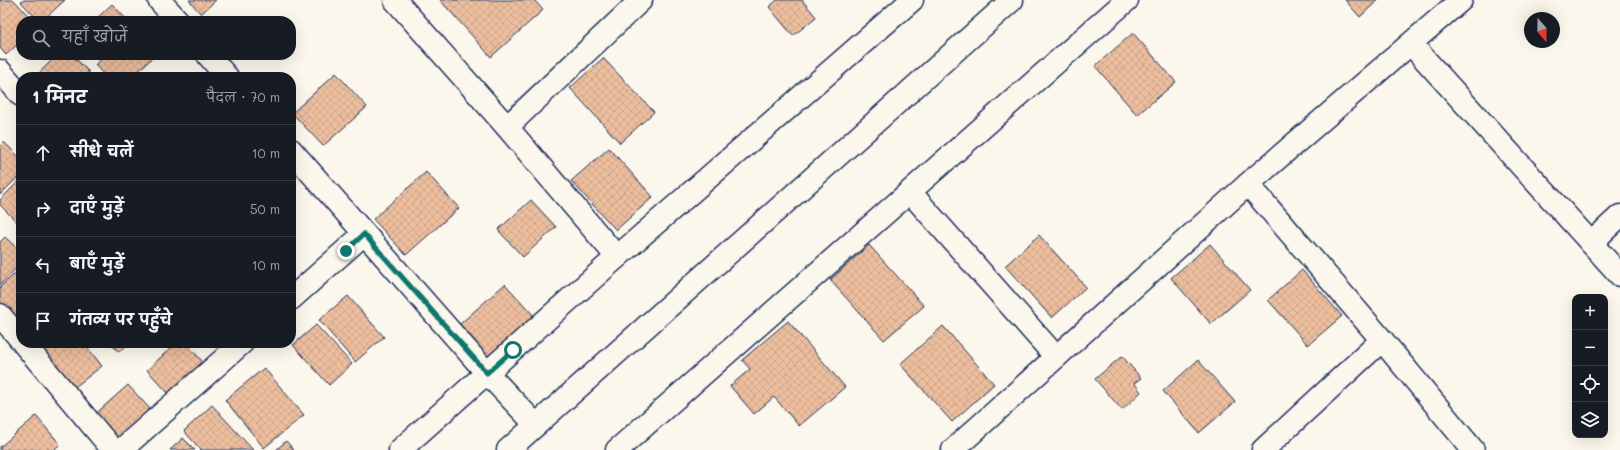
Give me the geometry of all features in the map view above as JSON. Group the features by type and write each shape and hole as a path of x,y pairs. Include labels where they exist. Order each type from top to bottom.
{"street":[{"path":"159,0 173,16"},
{"path":"395,0 507,127 617,256"},
{"path":"507,127 641,0"},
{"path":"400,450 617,256 912,0"},
{"path":"508,450 1012,0"},
{"path":"617,450 1127,0"},
{"path":"953,450 1248,184 1460,0"},
{"path":"1411,44 1620,275"},
{"path":"212,60 223,72"},
{"path":"0,71 16,89"},
{"path":"296,156 487,373 536,425"},
{"path":"1248,184 1474,450"},
{"path":"910,192 1056,357"},
{"path":"1591,243 1620,216"},
{"path":"296,295 364,234"},
{"path":"0,315 16,334"},
{"path":"1263,450 1382,340"},
{"path":"27,348 113,450"},
{"path":"121,450 232,348"}],"building":[{"path":"0,0 14,0 28,16 16,16 16,46 6,55 0,48"},
{"path":"24,0 65,0 47,16 34,16 21,2"},
{"path":"189,0 216,0 201,14"},
{"path":"440,0 534,0 543,10 491,57"},
{"path":"777,0 802,0 816,17 793,36 769,7"},
{"path":"1345,0 1378,0 1360,17"},
{"path":"112,4 123,16 99,16"},
{"path":"1133,33 1176,82 1137,115 1095,66"},
{"path":"603,58 654,112 620,143 570,88"},
{"path":"52,60 77,60 89,72 40,72"},
{"path":"100,60 150,60 137,72 101,72 95,65"},
{"path":"336,73 367,107 323,146 296,117 296,109"},
{"path":"4,142 16,154 16,179 0,195 0,146"},
{"path":"609,148 653,197 616,230 571,181"},
{"path":"426,172 459,208 406,255 373,219"},
{"path":"16,184 16,221 0,205 0,200"},
{"path":"531,200 556,227 523,257 498,230"},
{"path":"1039,235 1086,287 1052,318 1005,266"},
{"path":"5,237 16,247 16,268 0,285 0,242"},
{"path":"1210,244 1250,290 1211,324 1171,278"},
{"path":"869,245 924,306 884,340 830,280"},
{"path":"1302,270 1342,316 1308,345 1268,300"},
{"path":"16,273 16,319 0,302 0,287"},
{"path":"505,284 535,317 489,358 460,324"},
{"path":"348,296 384,337 355,362 319,320"},
{"path":"788,321 845,387 799,426 774,397 754,414 730,386 750,369 742,360"},
{"path":"316,325 352,364 329,385 296,348 296,342"},
{"path":"943,326 994,384 952,422 900,364"},
{"path":"37,348 88,348 102,366 71,390"},
{"path":"115,348 123,348 119,352"},
{"path":"171,348 190,348 203,362 169,394 147,370"},
{"path":"1122,356 1141,378 1134,383 1141,392 1122,410 1095,379"},
{"path":"1198,360 1235,402 1199,433 1163,391"},
{"path":"264,368 304,415 264,448 225,400"},
{"path":"128,385 150,409 114,441 92,417"},
{"path":"212,405 253,450 201,450 184,431"},
{"path":"36,416 60,444 54,450 0,450 0,447"},
{"path":"183,438 195,450 170,450"},
{"path":"286,441 294,450 276,450"}],"route":[{"path":"346,251 364,234 487,373 513,350"}]}
